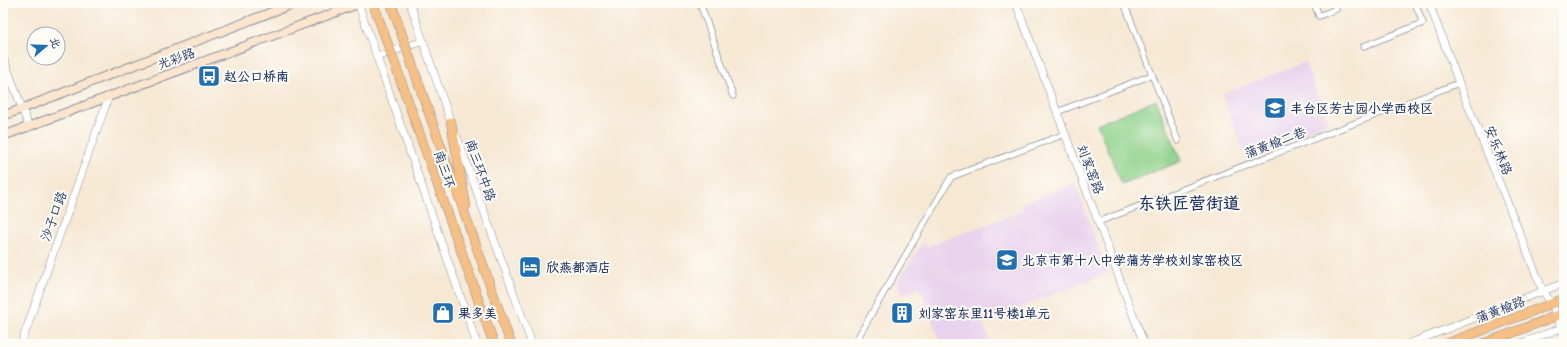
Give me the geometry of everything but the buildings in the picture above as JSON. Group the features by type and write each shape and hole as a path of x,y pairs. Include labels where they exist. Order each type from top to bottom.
{"main road":[{"name":"光彩路","path":"3,116 295,3"},
{"name":"光彩路","path":"3,136 359,3"},
{"name":"南三环","path":"373,3 494,344"},
{"name":"南三环","path":"391,3 511,344"},
{"path":"451,122 471,233"},
{"name":"蒲黄榆路","path":"1446,344 1564,299"},
{"name":"蒲黄榆路","path":"1483,344 1562,314"}],"street":[{"path":"359,3 376,57 477,344"},
{"name":"南三环中路","path":"410,3 451,122 532,344"},
{"path":"700,3 733,96"},
{"name":"刘家窑路","path":"1017,3 1144,344"},
{"path":"1124,3 1178,141"},
{"path":"1314,3 1319,16 1336,9 1334,3"},
{"path":"1364,46 1422,23 1415,3"},
{"name":"安乐林路","path":"1429,3 1459,83 1543,291 1552,304 1562,314 1563,330"},
{"path":"376,57 423,41"},
{"path":"3,58 28,127"},
{"path":"1057,112 1152,75"},
{"name":"蒲黄榆二巷","path":"1098,222 1459,83"},
{"name":"沙子口路","path":"21,344 109,96"},
{"path":"854,344 951,177 1065,134"},
{"path":"1408,344 1564,283"},
{"path":"1520,344 1563,330"}],"shaded area":[{"name":"丰台区芳古园小学西校区","path":"1305,62 1328,123 1245,155 1222,94"},
{"name":"北京市第十八中学蒲芳学校刘家窑校区","path":"1075,183 1108,273 983,322 991,344 927,344 939,339 920,288 902,295 897,281 924,241 926,247 1023,211 1020,204"}],"green space":[{"path":"1156,100 1181,161 1122,185 1097,124"}],"place":[{"name":"赵公口桥南","path":"209,76"},
{"name":"丰台区芳古园小学西校区","path":"1275,108"},
{"name":"北京市第十八中学蒲芳学校刘家窑校区","path":"1007,260"},
{"name":"欣燕都酒店","path":"530,267"},
{"name":"果多美","path":"443,313"},
{"name":"刘家窑东里11号楼1单元","path":"902,313"}],"district":[{"name":"东铁匠营街道","path":"1189,203"}]}
